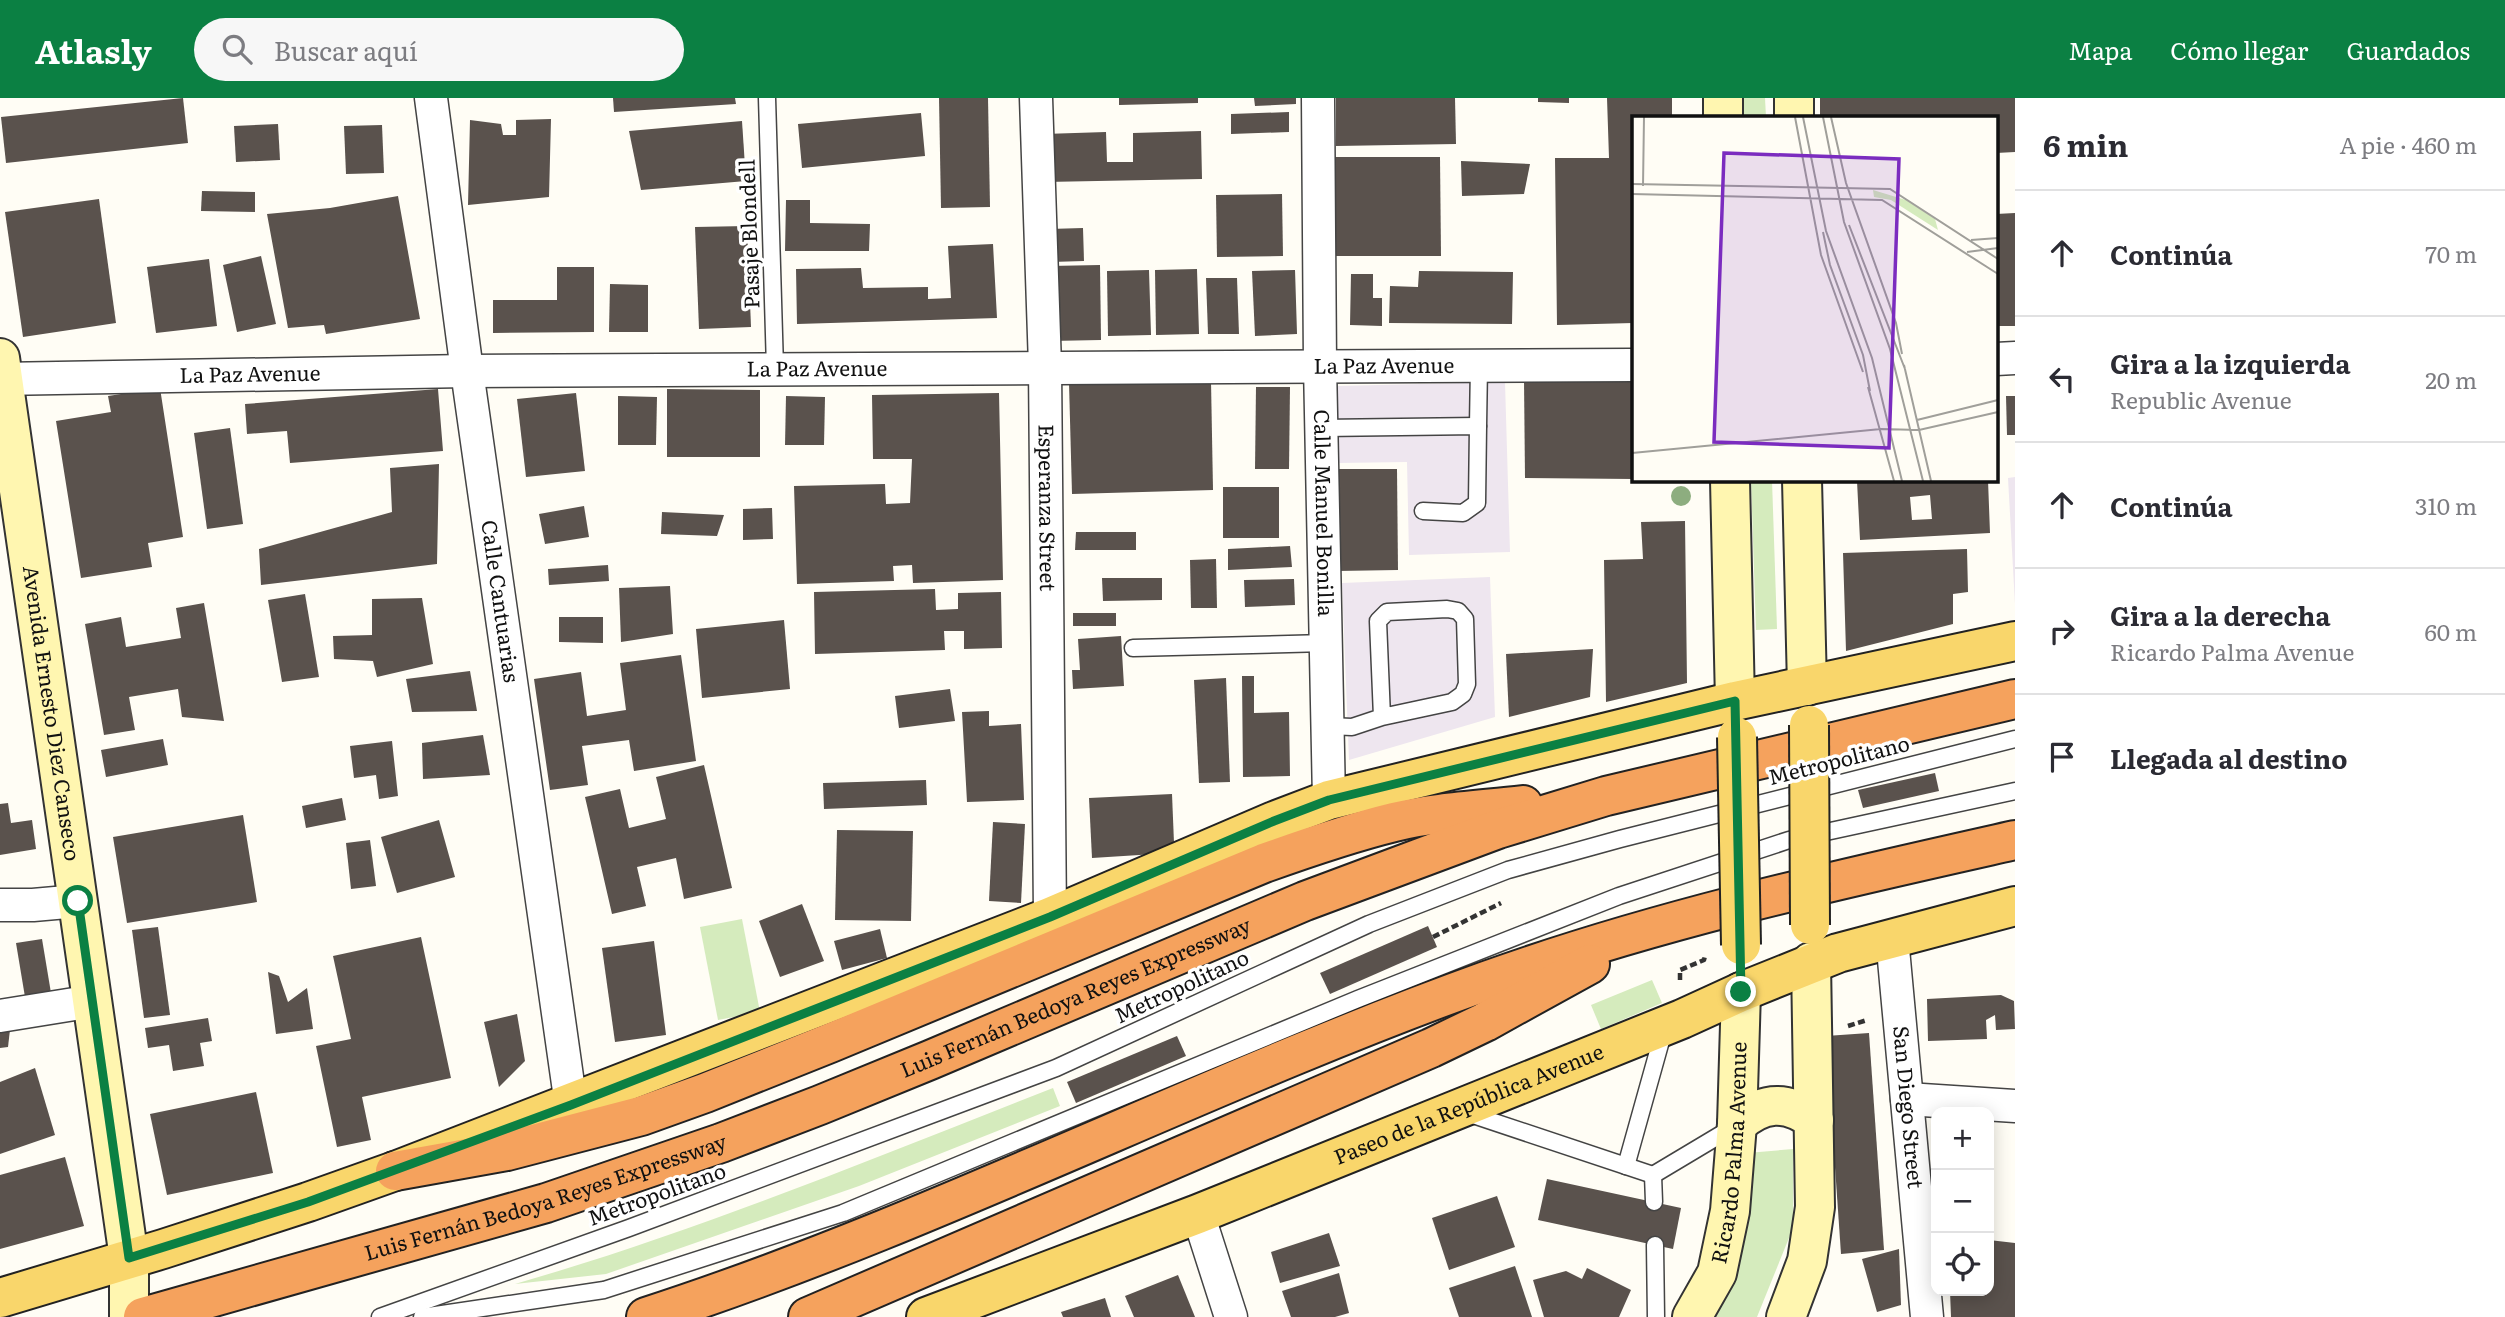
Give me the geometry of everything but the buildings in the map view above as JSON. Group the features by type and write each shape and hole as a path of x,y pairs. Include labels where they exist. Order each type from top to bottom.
{"highway":[{"name":"Luis Fernán Bedoya Reyes Expressway","path":"143,1317 546,1203 662,1164 845,1095 1305,901 1498,830 1606,796 2015,699"},
{"path":"394,1171 507,1151 641,1116 831,1043 1264,863 1332,839 1395,822 1443,814 1606,796"},
{"path":"646,1317 805,1260 1385,1020 1486,981 1643,930 1868,873 2015,840"},
{"path":"808,1317 1432,1048 1538,994 1643,930"}],"main road":[{"path":"1723,98 1723,116"},
{"path":"1794,98 1794,116"},
{"name":"Avenida Ernesto Diez Canseco","path":"1,372 93,1001 129,1269 129,1317"},
{"name":"Ricardo Palma Avenue","path":"1692,1317 1717,1273 1730,1211 1737,1125 1741,992 1724,947 1736,719 1730,481"},
{"path":"1786,1317 1807,1261 1815,1207 1809,725 1802,481"},
{"path":"0,1297 129,1269 571,1105 1050,917 1329,800 1736,719 1807,686 2015,641"},
{"name":"Paseo de la República Avenue","path":"926,1317 1198,1214 1665,1025 1741,992 1811,944 1892,939 2014,912"},
{"path":"1737,1125 1748,1114 1762,1107 1777,1105 1791,1107 1814,1120"}],"street":[{"name":"Calle Cantuarias","path":"431,98 571,1105"},
{"name":"Esperanza Street","path":"1036,98 1045,366 1050,917"},
{"name":"Calle Manuel Bonilla","path":"1318,98 1320,365 1329,800"},
{"path":"1997,359 2015,358"},
{"name":"La Paz Avenue","path":"1,372 1632,365"},
{"path":"0,905 78,901"},
{"name":"San Diego Street","path":"1892,939 1927,1317"},
{"path":"0,1016 93,1001"},
{"path":"1907,1098 2015,1107"},
{"path":"1198,1214 1231,1317"}],"lane":[{"name":"Pasaje Blondell","path":"767,98 775,369"},
{"path":"1423,511 1463,513 1477,503 1479,365"},
{"path":"1322,428 1478,426"},
{"path":"1329,726 1352,727 1382,717 1452,702 1463,694 1467,684 1465,620 1458,611 1447,609 1387,612 1378,621 1382,717"},
{"path":"1133,648 1326,643"},
{"name":"Metropolitano","path":"380,1317 629,1228 1056,1068 1369,924 1508,870 1620,838 2015,739"},
{"path":"422,1317 604,1290 843,1213 1358,999 1619,896 1789,840 2015,791"},
{"path":"1626,1166 1665,1025"},
{"path":"1458,1110 1653,1175 1737,1125"},
{"path":"1653,1175 1654,1202"},
{"path":"1655,1245 1656,1317"}],"path":[{"path":"1680,970 1704,960 1724,947"}],"shaded area":[{"path":"1505,382 1510,552 1409,555 1407,462 1339,463 1337,386"},
{"path":"2015,477 2015,604 2008,478"},
{"path":"1490,577 1495,717 1349,760 1342,583"}],"green space":[{"path":"1744,98 1765,98 1766,116 1744,116"},
{"path":"1751,481 1772,481 1777,629 1756,630"},
{"path":"742,919 760,1012 718,1020 700,927"},
{"path":"1652,980 1662,1003 1601,1029 1591,1005"},
{"path":"1053,1088 1060,1106 859,1186 606,1274 515,1284 719,1217"},
{"path":"1793,1149 1793,1228 1757,1317 1704,1317 1747,1153"}],"route":[{"path":"78,901 129,1258 308,1202 571,1105 1050,917 1329,800 1735,701 1741,992"}]}
